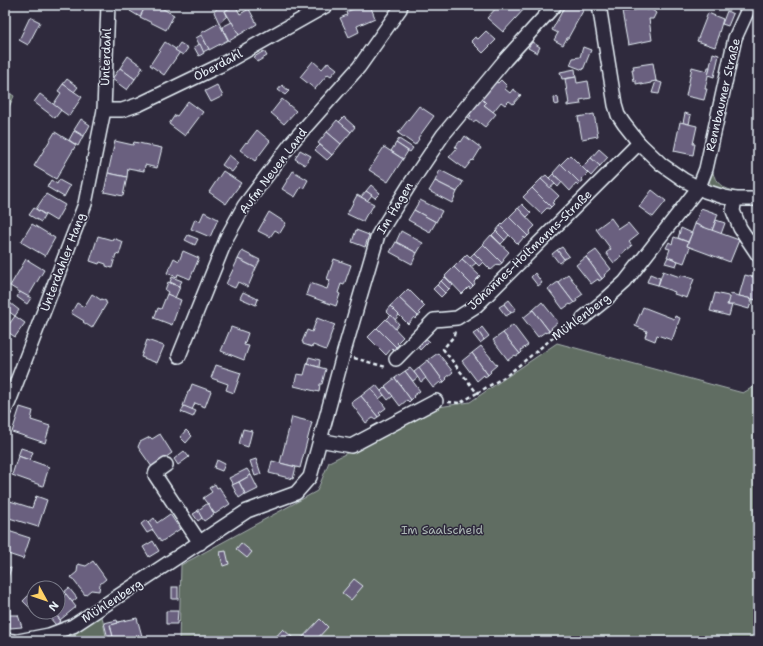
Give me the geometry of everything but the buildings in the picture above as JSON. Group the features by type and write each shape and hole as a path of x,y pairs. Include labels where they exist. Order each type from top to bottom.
{"street":[{"name":"Unterdahl","path":"104,110 108,5"},
{"name":"Oberdahl","path":"104,110 122,110 140,104 219,66 327,5"},
{"name":"Aufm Neuen Land","path":"179,356 227,237 244,206 293,141 359,67 400,9 401,5"},
{"name":"Im Hagen","path":"310,478 368,265 378,235 443,135 505,60 555,5"},
{"path":"598,5 615,105 618,115 639,143 661,164 684,180 699,188 724,197 735,199 758,199"},
{"name":"Rennbaumer Straße","path":"699,188 706,169 735,38 750,5"},
{"name":"Unterdahler Hang","path":"5,410 85,204 104,110"},
{"name":"Johannes-Holtmanns-Straße","path":"396,359 434,320 456,318 476,306 639,143"},
{"name":"Mühlenberg","path":"583,318 604,302 625,282 699,188"},
{"path":"735,199 733,211 740,228 758,255"},
{"path":"320,440 351,446 436,401"},
{"path":"166,464 156,472 155,475 200,543"},
{"name":"Mühlenberg","path":"18,641 50,635 73,626 247,511 296,493 310,478"},
{"path":"5,640 14,641"}],"path":[{"path":"456,318 454,336 443,349 477,393"},
{"name":"Mühlenberg","path":"436,401 460,403 506,376 572,322 583,318"},
{"path":"343,355 388,368 396,359"}],"green space":[{"path":"5,90 14,96 9,107 5,111"},
{"path":"712,167 717,182 722,186 735,191 758,192 758,195 742,195 712,187 709,180"},
{"name":"Im Saalscheid","path":"557,343 743,393 758,384 758,641 179,641 181,565 317,491 329,462 439,407 470,402"},
{"path":"101,612 107,641 37,641"}]}
